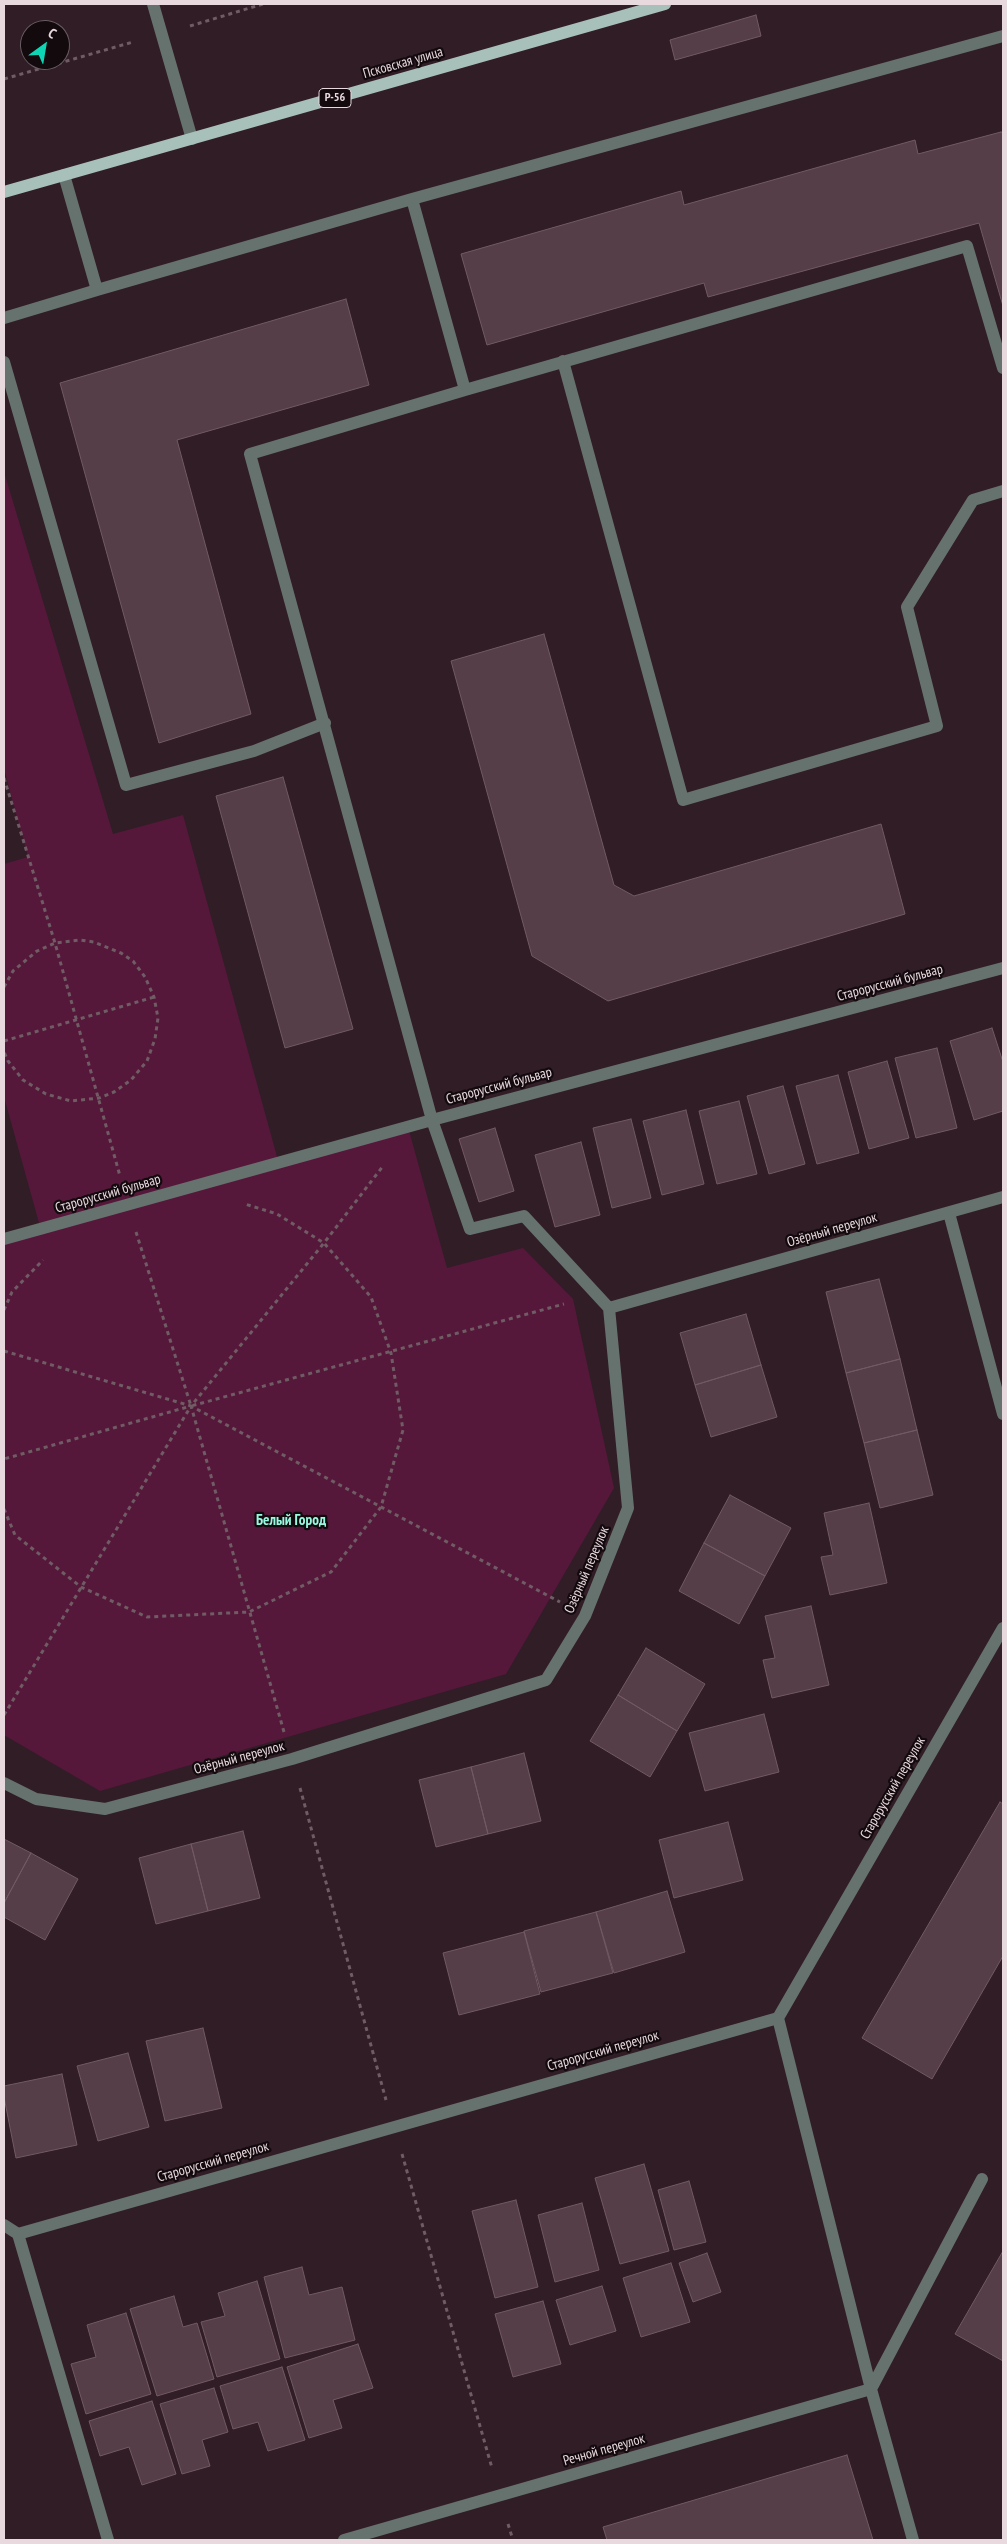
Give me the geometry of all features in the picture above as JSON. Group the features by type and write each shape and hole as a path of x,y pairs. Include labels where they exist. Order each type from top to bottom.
{"main road":[{"name":"Псковская улица","path":"4,192 665,4"}],"street":[{"path":"153,4 192,138"},
{"path":"4,318 412,200 1003,36"},
{"path":"64,175 97,290"},
{"path":"412,200 465,390"},
{"path":"609,1308 524,1216 470,1229 432,1120 250,454 465,390 967,246 1003,368"},
{"path":"4,362 126,786 254,751 325,723"},
{"path":"564,362 683,800 937,726 907,607 973,500 1003,491"},
{"name":"Старорусский бульвар","path":"4,1239 432,1120 1003,968"},
{"name":"Озёрный переулок","path":"4,1784 36,1799 105,1809 292,1759 546,1680 586,1616 628,1508 609,1308 1003,1197"},
{"path":"949,1213 1003,1414"},
{"name":"Старорусский переулок","path":"18,2234 778,2018 1003,1628"},
{"path":"778,2018 871,2389 914,2540"},
{"path":"871,2389 982,2179"},
{"path":"4,2225 18,2234 108,2540"},
{"name":"Речной переулок","path":"344,2540 871,2389"}],"path":[{"path":"4,80 264,4"},
{"path":"4,987 13,971 36,951 55,943 80,940 108,946 127,957 145,977 154,997 158,1018 155,1040 147,1061 131,1080 114,1092 99,1098 71,1101 46,1094 23,1080 8,1061 4,1052"},
{"path":"4,1041 154,997"},
{"path":"4,1715 191,1406 324,1244 384,1165"},
{"path":"4,1509 15,1535 81,1587 147,1617 249,1612 331,1572 381,1507 403,1430 392,1353 371,1297 324,1244 277,1214 241,1203"},
{"path":"4,1351 191,1406 586,1616"},
{"path":"4,1459 191,1406"},
{"path":"191,1406 292,1759"}],"shaded area":[{"path":"4,472 113,834 183,815 279,1164 408,1127 447,1268 523,1248 573,1299 614,1488 506,1674 100,1791 4,1735 4,1242 41,1230 4,1097 4,864 28,857 4,769"}],"building":[{"path":"756,15 761,36 675,60 670,40"},
{"path":"1003,133 1003,306 979,223 708,297 704,283 487,345 461,254 681,191 684,205 915,140 918,154"},
{"path":"346,299 369,385 177,440 251,714 159,743 60,383"},
{"path":"544,634 614,885 634,896 881,824 905,914 608,1001 532,956 451,661"},
{"path":"283,777 353,1029 285,1048 216,796"},
{"path":"992,1028 1003,1062 1003,1111 974,1120 950,1041"},
{"path":"937,1048 957,1128 916,1138 895,1058"},
{"path":"887,1061 909,1138 869,1149 848,1072"},
{"path":"838,1075 859,1153 817,1164 796,1086"},
{"path":"783,1086 805,1164 769,1174 747,1096"},
{"path":"739,1101 757,1174 717,1184 699,1111"},
{"path":"686,1110 704,1184 662,1195 643,1121"},
{"path":"631,1119 651,1198 612,1208 593,1128"},
{"path":"495,1128 514,1191 479,1202 459,1139"},
{"path":"581,1142 600,1215 555,1227 535,1155"},
{"path":"879,1279 900,1359 846,1373 826,1292"},
{"path":"746,1314 761,1365 695,1385 680,1333"},
{"path":"900,1359 917,1430 864,1443 846,1373"},
{"path":"761,1365 777,1417 711,1437 695,1385"},
{"path":"917,1430 933,1495 880,1508 864,1443"},
{"path":"730,1495 791,1528 765,1576 704,1543"},
{"path":"869,1503 887,1583 830,1595 821,1557 833,1555 824,1513"},
{"path":"704,1543 765,1576 739,1624 679,1591"},
{"path":"811,1606 829,1685 772,1698 763,1660 775,1658 765,1616"},
{"path":"646,1648 705,1684 677,1731 618,1695"},
{"path":"618,1695 677,1731 650,1777 590,1741"},
{"path":"764,1714 779,1772 705,1791 689,1733"},
{"path":"524,1753 541,1821 488,1834 471,1767"},
{"path":"471,1767 488,1834 436,1847 419,1780"},
{"path":"1000,1802 1003,1804 1003,1956 932,2079 862,2038"},
{"path":"728,1822 743,1880 674,1898 659,1840"},
{"path":"243,1831 260,1898 208,1911 191,1844"},
{"path":"4,1839 31,1853 4,1903"},
{"path":"191,1844 208,1911 156,1924 139,1858"},
{"path":"31,1853 78,1879 45,1940 4,1917 4,1903"},
{"path":"667,1891 685,1952 614,1973 596,1912"},
{"path":"596,1912 613,1973 541,1992 524,1931"},
{"path":"524,1932 540,1994 459,2015 443,1953"},
{"path":"203,2028 222,2108 165,2121 146,2041"},
{"path":"128,2053 149,2127 98,2141 77,2066"},
{"path":"62,2074 77,2145 16,2158 4,2097 4,2086"},
{"path":"644,2164 669,2251 620,2264 595,2178"},
{"path":"689,2181 706,2242 674,2250 658,2190"},
{"path":"516,2200 538,2287 495,2298 472,2211"},
{"path":"582,2203 599,2270 555,2282 538,2215"},
{"path":"1003,2251 1003,2361 955,2334"},
{"path":"707,2253 721,2292 693,2302 679,2263"},
{"path":"671,2263 690,2322 641,2337 623,2278"},
{"path":"302,2267 309,2295 342,2287 355,2340 285,2358 264,2277"},
{"path":"257,2281 280,2359 217,2377 201,2322 225,2316 218,2293"},
{"path":"602,2286 616,2331 570,2345 556,2300"},
{"path":"174,2296 183,2327 197,2323 214,2379 157,2396 130,2309"},
{"path":"543,2301 561,2364 513,2377 495,2314"},
{"path":"126,2313 151,2394 86,2414 71,2364 96,2357 87,2325"},
{"path":"358,2344 373,2388 333,2400 342,2428 309,2438 287,2367"},
{"path":"282,2367 305,2440 268,2451 258,2422 233,2429 220,2386"},
{"path":"214,2388 228,2432 202,2440 210,2466 182,2474 160,2404"},
{"path":"152,2401 176,2474 142,2485 129,2447 100,2456 89,2421"},
{"path":"847,2455 873,2540 607,2540 603,2527"}],"district":[{"name":"Белый Город","path":"291,1521"}]}
